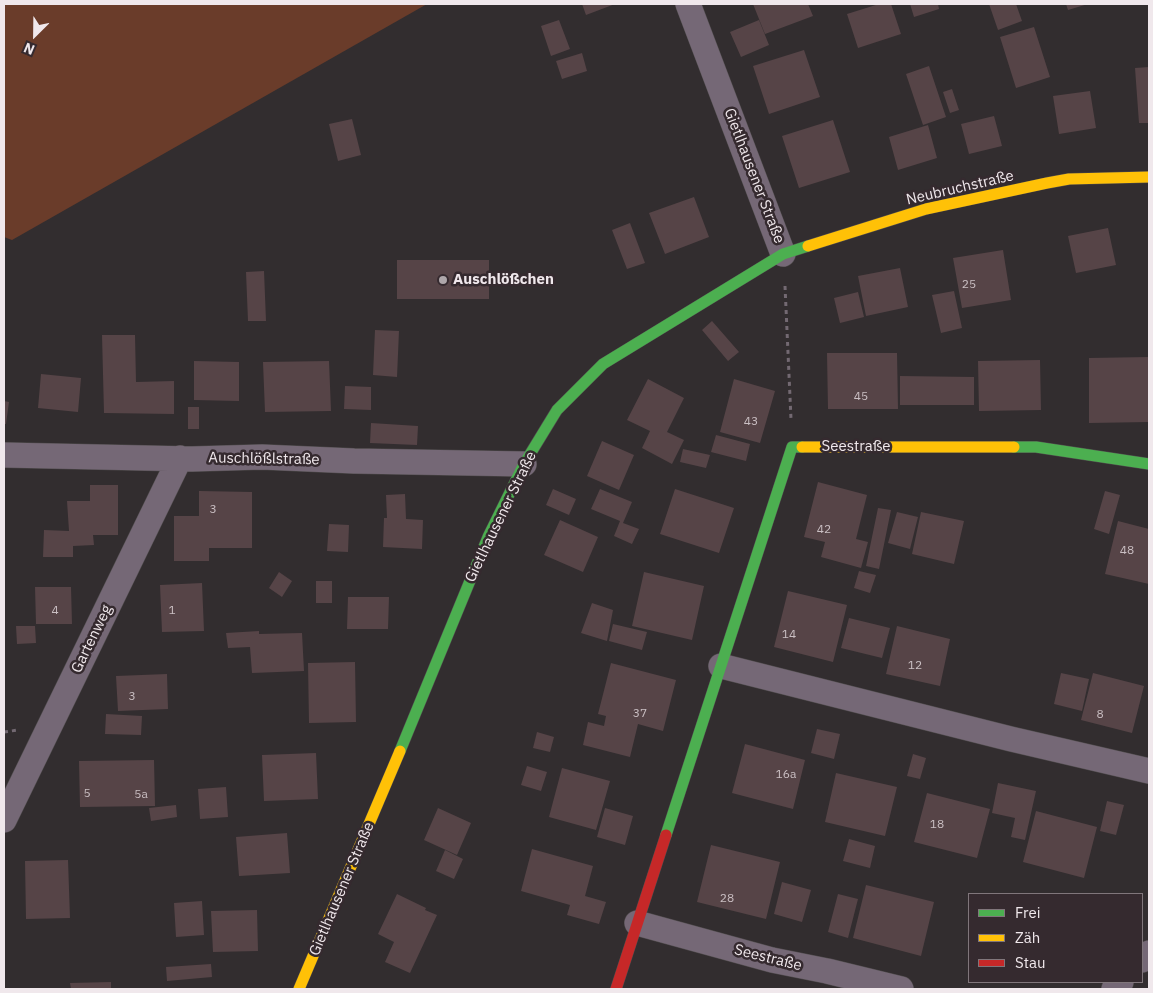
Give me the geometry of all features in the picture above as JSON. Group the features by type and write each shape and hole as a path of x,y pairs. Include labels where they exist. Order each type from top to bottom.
{"street":[{"name":"Gietlhausener Straße","path":"298,989 379,802 488,537 524,464 557,410 603,364 783,254 688,4"},
{"name":"Neubruchstraße","path":"783,254 926,210 1062,180 1149,177"},
{"name":"Seestraße","path":"792,447 1036,448 1149,464"},
{"path":"616,989 792,447"},
{"name":"Auschlößlstraße","path":"4,455 180,458 262,457 354,461 524,464"},
{"name":"Gartenweg","path":"4,820 180,458"},
{"path":"721,666 1011,739 1149,770"},
{"name":"Seestraße","path":"636,923 772,960 901,989"}],"path":[{"path":"783,254 792,447"}],"shaded area":[{"path":"4,4 427,4 12,240 4,237"}],"building":[{"path":"582,4 615,4 586,15"},
{"path":"753,4 808,4 813,16 765,34"},
{"path":"879,4 891,4 901,34 858,48 847,14"},
{"path":"910,4 938,4 939,9 914,17"},
{"path":"989,4 1016,4 1022,21 998,30"},
{"path":"1066,4 1088,4 1068,10"},
{"path":"559,20 570,49 551,56 541,26"},
{"path":"759,20 769,45 741,57 730,32"},
{"path":"1034,27 1050,77 1016,88 1000,37"},
{"path":"804,50 820,97 769,114 753,66"},
{"path":"582,53 587,71 562,79 556,61"},
{"path":"929,66 946,117 923,125 906,74"},
{"path":"1149,67 1149,123 1139,123 1135,68"},
{"path":"952,89 959,110 950,113 943,92"},
{"path":"1090,91 1096,128 1059,134 1053,96"},
{"path":"994,116 1002,146 969,154 961,124"},
{"path":"352,119 361,155 338,161 329,124"},
{"path":"833,120 850,172 799,188 782,136"},
{"path":"928,125 937,158 898,170 889,137"},
{"path":"694,197 709,237 665,254 649,213"},
{"path":"630,223 645,263 627,269 612,230"},
{"path":"1108,228 1116,265 1076,273 1068,236"},
{"path":"1003,250 1011,300 962,308 953,258"},
{"name":"Auschlößchen","path":"397,260 489,260 489,299 397,299"},
{"path":"900,268 908,307 866,316 858,276"},
{"path":"264,271 266,321 248,321 246,272"},
{"path":"954,291 962,328 941,333 932,295"},
{"path":"858,292 864,317 840,323 834,298"},
{"path":"712,321 739,352 728,361 702,330"},
{"path":"375,330 399,331 397,377 373,375"},
{"path":"102,335 135,335 136,382 174,381 174,414 104,413"},
{"path":"827,353 897,353 898,409 828,409"},
{"path":"1149,357 1149,422 1089,423 1089,358"},
{"path":"1040,360 1041,410 979,411 978,361"},
{"path":"194,361 239,362 239,401 194,400"},
{"path":"329,361 331,411 265,412 263,362"},
{"path":"41,374 81,378 78,412 38,408"},
{"path":"900,376 974,377 974,405 900,405"},
{"path":"648,379 684,398 667,432 684,440 672,464 642,448 650,431 627,420"},
{"path":"734,379 775,391 760,443 720,432"},
{"path":"345,386 371,387 371,410 344,409"},
{"path":"4,401 9,402 6,424 4,424"},
{"path":"188,407 199,407 199,429 188,429"},
{"path":"371,423 418,426 417,445 370,443"},
{"path":"716,435 750,444 746,461 711,452"},
{"path":"602,441 634,455 619,490 587,476"},
{"path":"683,449 710,455 706,468 680,462"},
{"path":"818,482 867,495 856,539 868,542 861,568 821,557 825,542 804,537"},
{"path":"90,485 118,485 118,535 93,535 94,545 73,546 73,557 43,557 44,530 69,531 67,501 90,501"},
{"path":"553,489 576,499 569,515 546,505"},
{"path":"600,489 632,502 623,523 639,529 632,544 614,536 620,521 591,509"},
{"path":"675,489 734,508 719,553 660,534"},
{"path":"199,491 252,492 252,548 209,548 209,561 174,561 174,516 199,516"},
{"path":"1105,491 1120,495 1109,534 1094,529"},
{"path":"405,494 406,519 423,520 422,549 383,547 384,518 387,518 386,495"},
{"path":"878,508 891,510 879,569 866,566"},
{"path":"897,512 918,517 910,549 888,543"},
{"path":"921,512 964,521 954,564 912,554"},
{"path":"560,520 598,537 583,572 544,555"},
{"path":"1118,521 1149,529 1149,584 1105,574"},
{"path":"329,524 349,525 348,552 327,551"},
{"path":"859,571 876,575 870,593 854,588"},
{"path":"279,572 292,581 282,597 269,588"},
{"path":"644,572 704,586 692,640 632,626"},
{"path":"316,581 332,581 332,603 316,603"},
{"path":"202,583 204,631 162,632 160,585"},
{"path":"35,587 71,587 72,624 36,624"},
{"path":"788,591 847,605 833,662 774,647"},
{"path":"348,597 389,597 388,629 347,629"},
{"path":"592,603 613,610 607,641 581,633"},
{"path":"849,618 890,628 882,658 841,648"},
{"path":"613,624 647,632 642,650 609,641"},
{"path":"16,626 35,626 36,643 17,644"},
{"path":"897,626 950,639 940,686 886,674"},
{"path":"259,631 259,634 302,633 304,671 252,673 250,647 228,648 226,633"},
{"path":"355,662 356,722 309,723 308,663"},
{"path":"611,663 676,680 663,731 638,724 630,757 583,745 588,722 604,726 606,716 598,714"},
{"path":"1061,673 1089,679 1082,711 1054,704"},
{"path":"1093,673 1144,686 1132,733 1081,720"},
{"path":"167,674 168,709 118,711 116,676"},
{"path":"106,714 142,716 141,735 105,734"},
{"path":"817,729 840,734 834,759 811,753"},
{"path":"537,732 554,737 550,752 533,748"},
{"path":"745,744 805,760 793,809 732,793"},
{"path":"316,753 318,799 264,801 262,755"},
{"path":"913,754 926,758 920,779 907,776"},
{"path":"154,760 155,806 80,807 79,761"},
{"path":"527,766 547,772 541,791 521,785"},
{"path":"562,768 610,781 596,830 549,817"},
{"path":"836,773 897,787 885,836 825,822"},
{"path":"998,783 1036,791 1025,840 1011,837 1015,818 992,813"},
{"path":"226,787 228,817 200,819 198,789"},
{"path":"927,793 990,809 977,858 914,842"},
{"path":"1107,801 1124,805 1116,835 1100,831"},
{"path":"176,805 177,817 151,821 149,808"},
{"path":"438,808 471,823 457,855 424,840"},
{"path":"605,808 633,816 625,845 597,837"},
{"path":"1036,811 1097,827 1084,878 1023,862"},
{"path":"287,833 290,873 239,876 236,837"},
{"path":"849,839 875,846 870,868 843,861"},
{"path":"711,845 780,862 766,919 697,902"},
{"path":"532,849 593,866 585,896 606,902 599,924 567,915 570,905 521,891"},
{"path":"445,850 463,859 454,879 436,871"},
{"path":"68,860 70,918 26,919 25,861"},
{"path":"782,882 811,890 802,922 774,914"},
{"path":"866,885 934,902 921,956 853,938"},
{"path":"397,894 437,915 410,973 385,962 394,942 378,934"},
{"path":"838,894 858,899 848,938 828,932"},
{"path":"202,901 204,935 176,937 174,903"},
{"path":"257,910 258,951 213,952 211,911"},
{"path":"211,964 212,977 167,981 166,967"},
{"path":"111,982 111,989 71,989 70,983"}],"traffic: fast":[{"path":"400,751 488,537 524,464 557,410 603,364 783,254 808,246"},
{"path":"666,835 792,447 802,447"},
{"path":"1014,447 1036,447 1149,464"}],"traffic: slow":[{"path":"808,246 926,209 1047,183 1069,179 1149,177"},
{"path":"802,447 1014,447"},
{"path":"299,989 400,751"}],"traffic: jam":[{"path":"616,989 666,835"}],"place":[{"name":"Auschlößchen","path":"443,280"}]}
